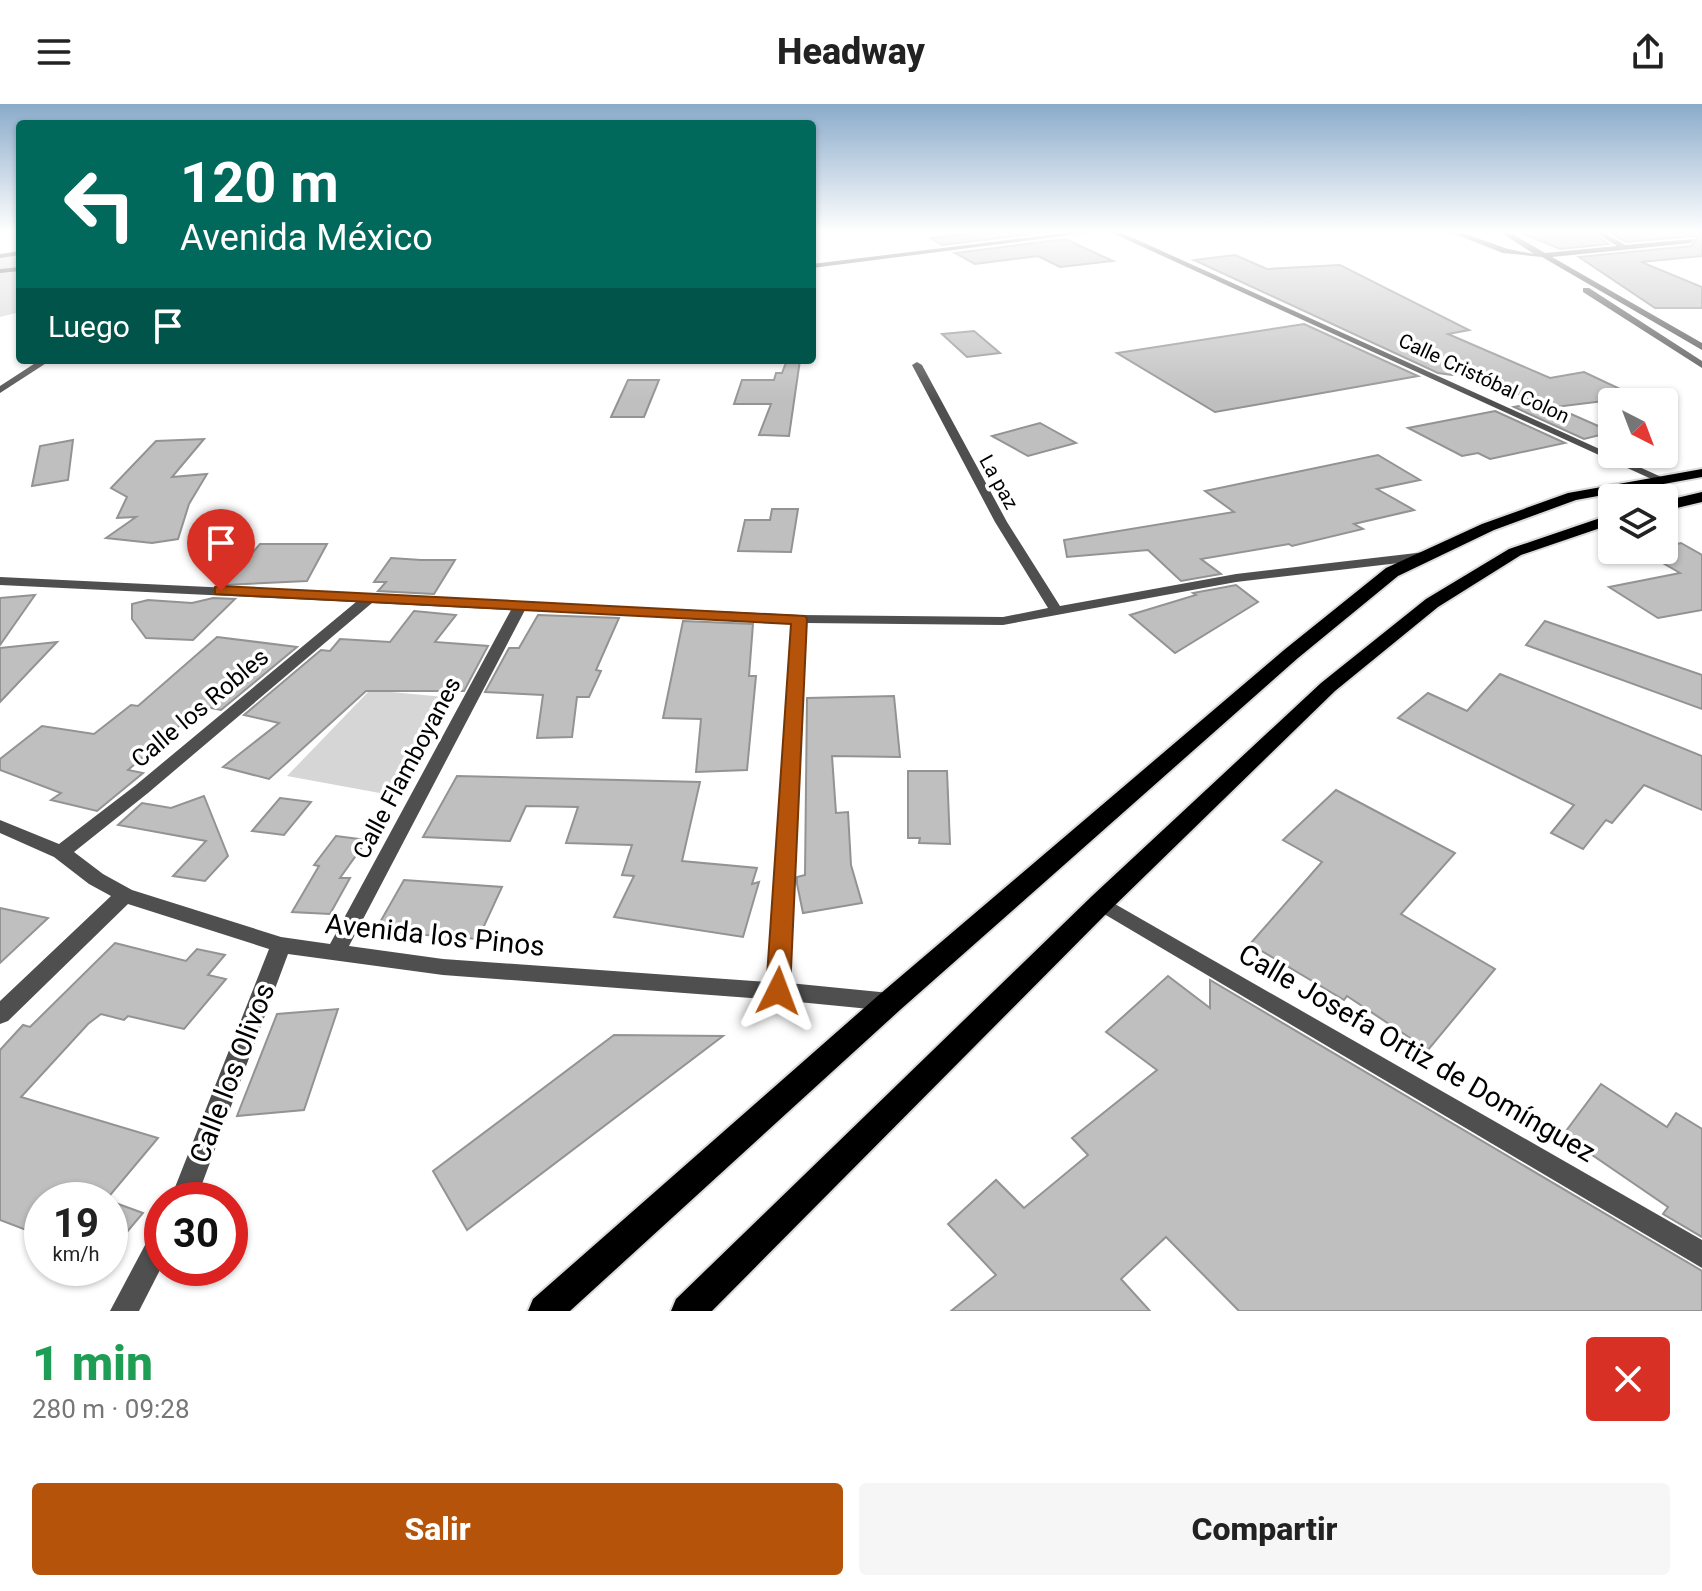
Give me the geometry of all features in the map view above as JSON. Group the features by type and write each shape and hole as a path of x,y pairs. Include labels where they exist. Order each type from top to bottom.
{"main road":[{"path":"545,1311 890,1002 1291,654 1392,572 1488,527 1573,496 1702,473"},
{"path":"1678,503 1702,497"},
{"path":"688,1311 1101,903 1328,687 1432,603 1515,552 1598,524"}],"street":[{"name":"Calle Cristóbal Colon","path":"1245,288 1662,480"},
{"path":"1586,288 1702,365"},
{"path":"1605,288 1702,347"},
{"path":"0,390 40,364"},
{"name":"La paz","path":"917,365 1001,522 1057,612"},
{"path":"0,581 799,619 1003,621 1236,578 1425,556"},
{"name":"Calle los Robles","path":"61,852 142,789 369,598"},
{"name":"Calle Flamboyanes","path":"335,954 521,605"},
{"path":"778,991 799,619"},
{"name":"Avenida los Pinos","path":"0,826 61,852 96,879 125,895 281,945 443,967 890,1002"},
{"path":"0,1015 125,895"},
{"name":"Calle Josefa Ortiz de Domínguez","path":"1101,903 1702,1255"},
{"name":"Calle los Olivos","path":"190,1182 281,945"},
{"path":"124,1311 144,1273"}],"shaded area":[{"path":"0,288 16,288 16,313 0,317"},
{"path":"370,690 455,698 396,796 287,776"}],"building":[{"path":"1255,288 1386,288 1469,330 1448,334 1550,378 1584,372 1618,388 1598,388 1598,402 1555,407 1598,426 1598,436 1584,439 1514,407 1536,403 1474,371 1452,375 1438,373"},
{"path":"1626,288 1702,288 1702,308 1655,308"},
{"path":"1304,324 1418,376 1215,412 1117,353"},
{"path":"974,331 1000,353 967,357 942,334"},
{"path":"785,364 799,364 789,436 759,435 771,404 734,404 742,380 774,380 776,373 782,373"},
{"path":"628,380 659,380 644,417 611,417"},
{"path":"1495,411 1565,443 1490,459 1478,453 1462,456 1408,428"},
{"path":"1040,423 1076,443 1028,456 992,436"},
{"path":"204,439 172,477 207,474 189,504 178,539 152,543 106,538 136,517 117,518 127,497 111,488 156,441"},
{"path":"73,440 68,480 32,486 40,446"},
{"path":"1378,455 1420,480 1377,489 1414,510 1354,524 1363,529 1292,546 1289,544 1201,559 1221,574 1181,581 1148,550 1067,557 1064,540 1234,512 1205,491"},
{"path":"772,509 798,509 791,552 738,551 745,520 770,520"},
{"path":"260,544 327,544 307,581 225,585"},
{"path":"1678,544 1702,555 1702,610 1658,618 1609,587 1680,573 1664,564 1678,564"},
{"path":"391,558 455,560 434,594 378,591 386,582 374,582"},
{"path":"1236,585 1258,602 1175,653 1130,615 1196,595 1193,593"},
{"path":"35,595 0,645 0,598"},
{"path":"213,598 235,599 193,640 146,638 132,619 132,604 148,600 192,603"},
{"path":"414,611 456,615 435,642 488,646 464,691 366,691 269,779 223,767 279,723 244,715 321,650 330,651 340,639 390,642"},
{"path":"538,615 619,618 596,670 601,671 589,697 577,697 572,737 537,738 543,695 485,692 509,648 519,648"},
{"path":"683,621 753,624 749,676 756,676 747,770 696,772 701,719 663,718"},
{"path":"1545,621 1702,675 1702,709 1526,645"},
{"path":"217,637 297,647 221,710 206,707 198,714 194,713 128,770 143,773 97,811 51,800 61,793 0,770 0,759 42,726 94,734 131,705 138,706"},
{"path":"57,642 0,702 0,648"},
{"path":"1500,674 1702,756 1702,810 1644,785 1612,823 1606,820 1583,849 1551,833 1574,805 1398,718 1428,693 1467,711"},
{"path":"894,696 900,757 832,756 836,813 848,812 851,865 862,903 803,913 797,877 805,875 807,698"},
{"path":"908,771 947,771 950,844 919,843 920,838 908,838"},
{"path":"457,776 700,782 682,861 757,868 752,884 759,882 743,937 614,917 634,876 622,875 632,845 566,843 578,807 526,806 510,841 423,837"},
{"path":"1336,790 1455,853 1401,914 1495,969 1428,1050 1347,996 1344,1000 1250,944 1322,862 1283,840"},
{"path":"204,796 228,856 205,881 173,876 206,841 118,825 142,803 171,808"},
{"path":"280,798 311,802 284,835 252,831"},
{"path":"336,836 367,840 340,878 350,878 330,914 292,912 319,866 314,865"},
{"path":"404,880 502,887 478,939 375,931"},
{"path":"0,908 48,918 0,963"},
{"path":"115,943 186,961 197,949 225,955 208,975 226,979 184,1029 128,1016 124,1020 101,1014 88,1024 21,1097 158,1138 121,1182 24,1182 24,1229 0,1220 0,1050 23,1025 30,1027"},
{"path":"1168,976 1210,1008 1210,980 1702,1271 1702,1311 1239,1311 1166,1237 1121,1279 1150,1311 951,1311 996,1275 948,1224 996,1180 1024,1208 1088,1155 1072,1138 1157,1070 1106,1032"},
{"path":"338,1009 304,1110 237,1116 277,1014"},
{"path":"614,1035 723,1036 467,1230 433,1171"},
{"path":"1601,1084 1667,1127 1676,1113 1702,1129 1702,1237 1663,1214 1668,1207 1563,1135"},
{"path":"128,1208 143,1213 128,1231"}],"route":[{"path":"221,591 799,619 778,991"}]}
